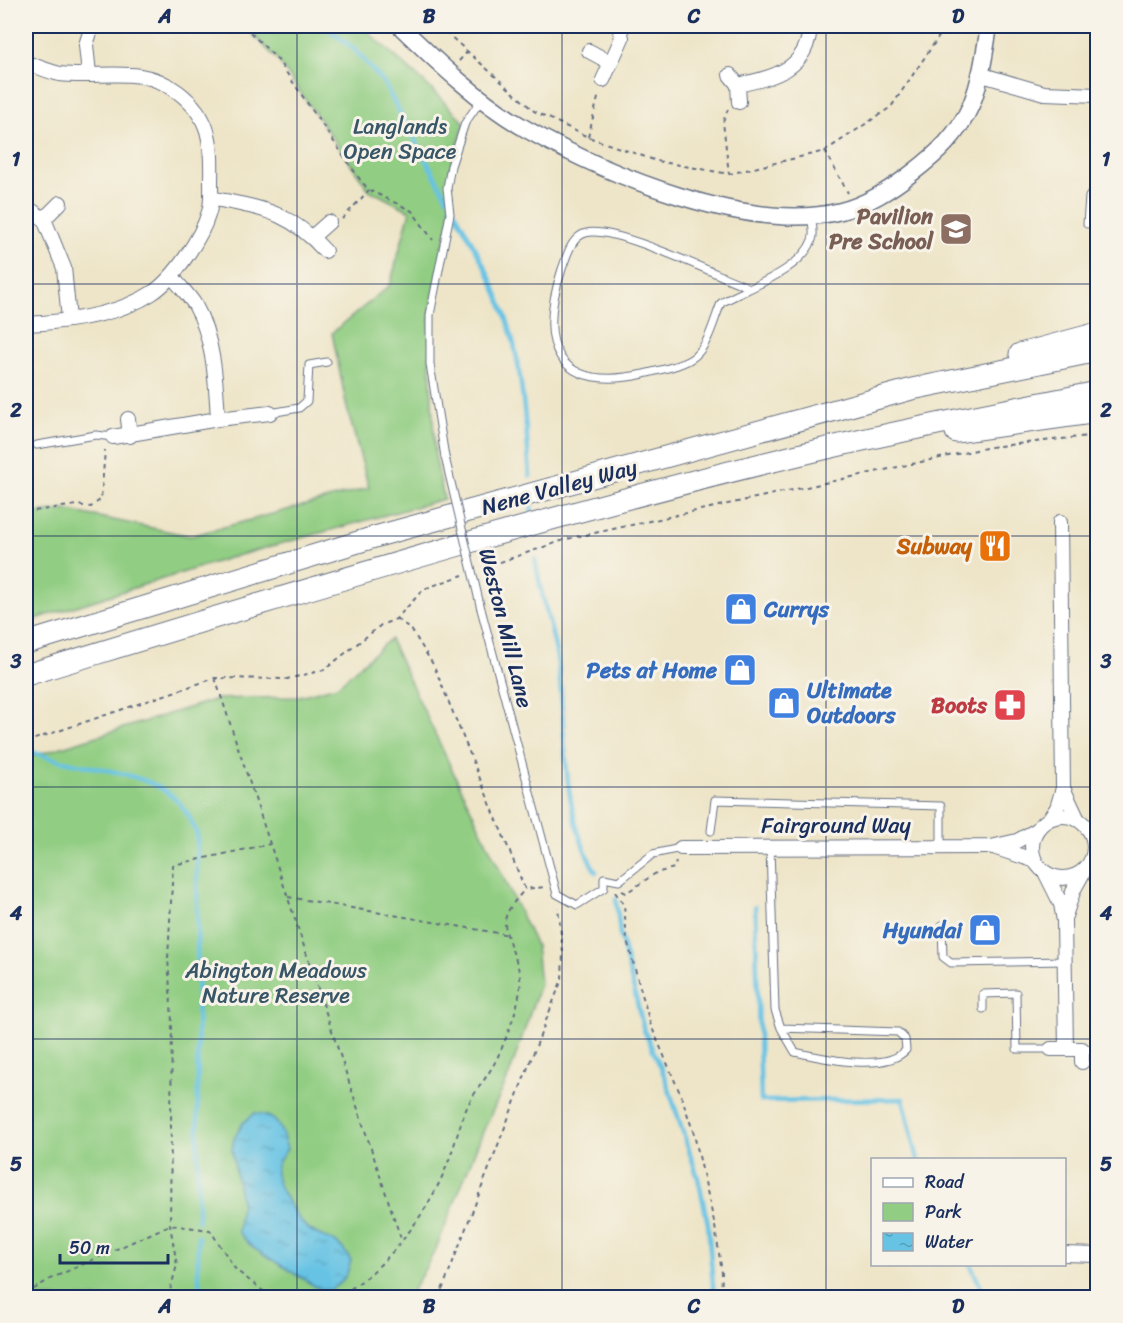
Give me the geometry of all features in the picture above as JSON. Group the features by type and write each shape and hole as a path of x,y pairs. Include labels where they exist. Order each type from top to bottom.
{"highway":[{"path":"912,389 974,366 1098,333"},
{"name":"Nene Valley Way","path":"26,643 367,540 912,389 1098,351"},
{"name":"Nene Valley Way","path":"26,675 544,521 820,450 1098,392"},
{"path":"820,450 1098,412"}],"street":[{"path":"89,74 86,45 92,26"},
{"path":"400,26 442,67 524,128 605,170 672,194 729,208 811,216 847,209 882,195 944,149 971,105 989,26"},
{"path":"603,80 622,38 619,26"},
{"path":"739,102 734,80 761,80 789,68 808,44 810,26"},
{"path":"589,51 611,63"},
{"path":"26,63 59,74 127,73 153,78 176,91 195,106 209,136 212,154 209,212 172,276 153,293 133,302 88,316 26,324"},
{"path":"979,74 1044,93 1098,95"},
{"path":"211,198 275,212 303,228 324,251"},
{"path":"44,219 60,203"},
{"path":"28,208 44,219 64,268 69,319"},
{"path":"312,237 329,222"},
{"path":"172,276 195,305 204,325 216,383 218,419"},
{"path":"114,438 218,419 270,413"},
{"path":"128,419 130,436"},
{"path":"991,847 1017,841 1035,831 1049,819 1057,808 1063,788 1060,522"},
{"path":"1063,788 1088,826 1094,841 1091,863 1068,904 1064,921"},
{"path":"1049,819 1068,816 1088,826"},
{"path":"1033,860 1031,842 1035,831"},
{"path":"991,847 1033,860 1046,874 1061,904 1064,921 1066,1049"},
{"name":"Fairground Way","path":"681,848 991,847"},
{"path":"1046,874 1067,879 1091,863"},
{"path":"1051,1049 1066,1049 1082,1056"},
{"path":"1066,1254 1098,1255"}],"lane":[{"name":"Weston Mill Lane","path":"482,98 465,123 450,166 447,188 450,214 430,315 430,364 445,457 481,609 557,894"},
{"path":"1087,224 1089,197 1098,183"},
{"path":"750,288 613,235 587,232 576,238 569,250 551,302 554,349 569,369 598,379 654,371 693,358 704,348 721,303 750,288 787,268 807,250 814,237 811,216"},
{"path":"270,413 299,408 307,401 309,365 327,362"},
{"path":"37,445 96,435 114,438"},
{"path":"711,831 715,800 941,806 941,846"},
{"path":"770,847 775,1010 781,1028 795,1052 815,1057 885,1061 899,1058 906,1050 905,1039 898,1032 781,1028"},
{"path":"557,894 577,905 604,888 604,878 619,881 653,854 681,848"},
{"path":"942,925 943,957 951,963 1065,961"},
{"path":"983,1009 982,994 1016,993 1017,1049 1051,1049"},
{"path":"1082,1056 1098,1050"}],"path":[{"path":"244,26 277,58 369,190 412,212 426,233 443,250"},
{"path":"439,26 534,111 588,137 657,161 729,174 825,152 891,107 946,26"},
{"path":"588,137 603,80"},
{"path":"729,174 723,122 734,80"},
{"path":"825,152 847,209"},
{"path":"329,222 336,225 369,190"},
{"path":"479,569 567,539 990,447 1098,435"},
{"path":"26,512 77,505 91,507 101,500 105,446 114,438"},
{"path":"27,742 215,678 287,680 324,670 381,625 396,619 424,588 468,573"},
{"path":"396,619 411,629 434,666 525,889"},
{"path":"215,678 402,1242"},
{"path":"168,1298 177,1265 170,1226 172,1021 168,958 173,865 270,844"},
{"path":"604,878 626,893 656,873 674,868 681,848"},
{"path":"335,1298 349,1291 402,1242 422,1213 447,1166 467,1109 494,1065 520,990 520,974 505,922 510,908 525,889 554,886"},
{"path":"604,888 618,893 624,905 627,940 650,1023 682,1098 694,1134 715,1226 722,1273 721,1298"},
{"path":"439,1298 488,1176 562,979 563,953 557,894"},
{"path":"288,897 509,935"},
{"path":"26,1294 50,1279 170,1226 210,1230 236,1270 272,1298"}],"green space":[{"name":"Langlands Open Space","path":"244,26 361,26 424,82 465,123 451,166 450,214 430,315 435,455 444,499 229,558 26,622 26,514 65,510 191,536 369,488 347,408 332,333 390,285 410,211 369,190 277,59"},
{"name":"Abington Meadows Nature Reserve","path":"390,639 536,946 540,984 510,1073 482,1134 436,1249 409,1297 26,1298 26,758 217,699 296,697 337,686"}],"water":[{"path":"255,1113 274,1120 281,1129 287,1149 280,1159 276,1176 294,1211 305,1226 336,1242 351,1260 343,1280 324,1292 253,1248 238,1232 241,1203 232,1149 234,1139 243,1123"}],"waterway":[{"path":"325,26 355,50 383,82 447,198"},
{"path":"451,205 487,272 509,326 522,392 530,476"},
{"path":"531,505 532,514"},
{"path":"535,559 557,657 566,768 575,822 596,872"},
{"path":"26,749 44,756 133,776 153,784 170,795 184,809 197,834 198,1221"},
{"path":"616,899 620,934 644,1030 665,1077 698,1178 708,1224 714,1298"},
{"path":"755,907 761,1101 903,1099 918,1158"},
{"path":"198,1236 198,1273 202,1298"},
{"path":"971,1266 986,1298"}],"place":[{"name":"Pavilion Pre School","path":"956,229"},
{"name":"Subway","path":"995,546"},
{"name":"Currys","path":"741,609"},
{"name":"Pets at Home","path":"740,670"},
{"name":"Ultimate Outdoors","path":"784,703"},
{"name":"Boots","path":"1010,705"},
{"name":"Hyundai","path":"985,930"}]}
